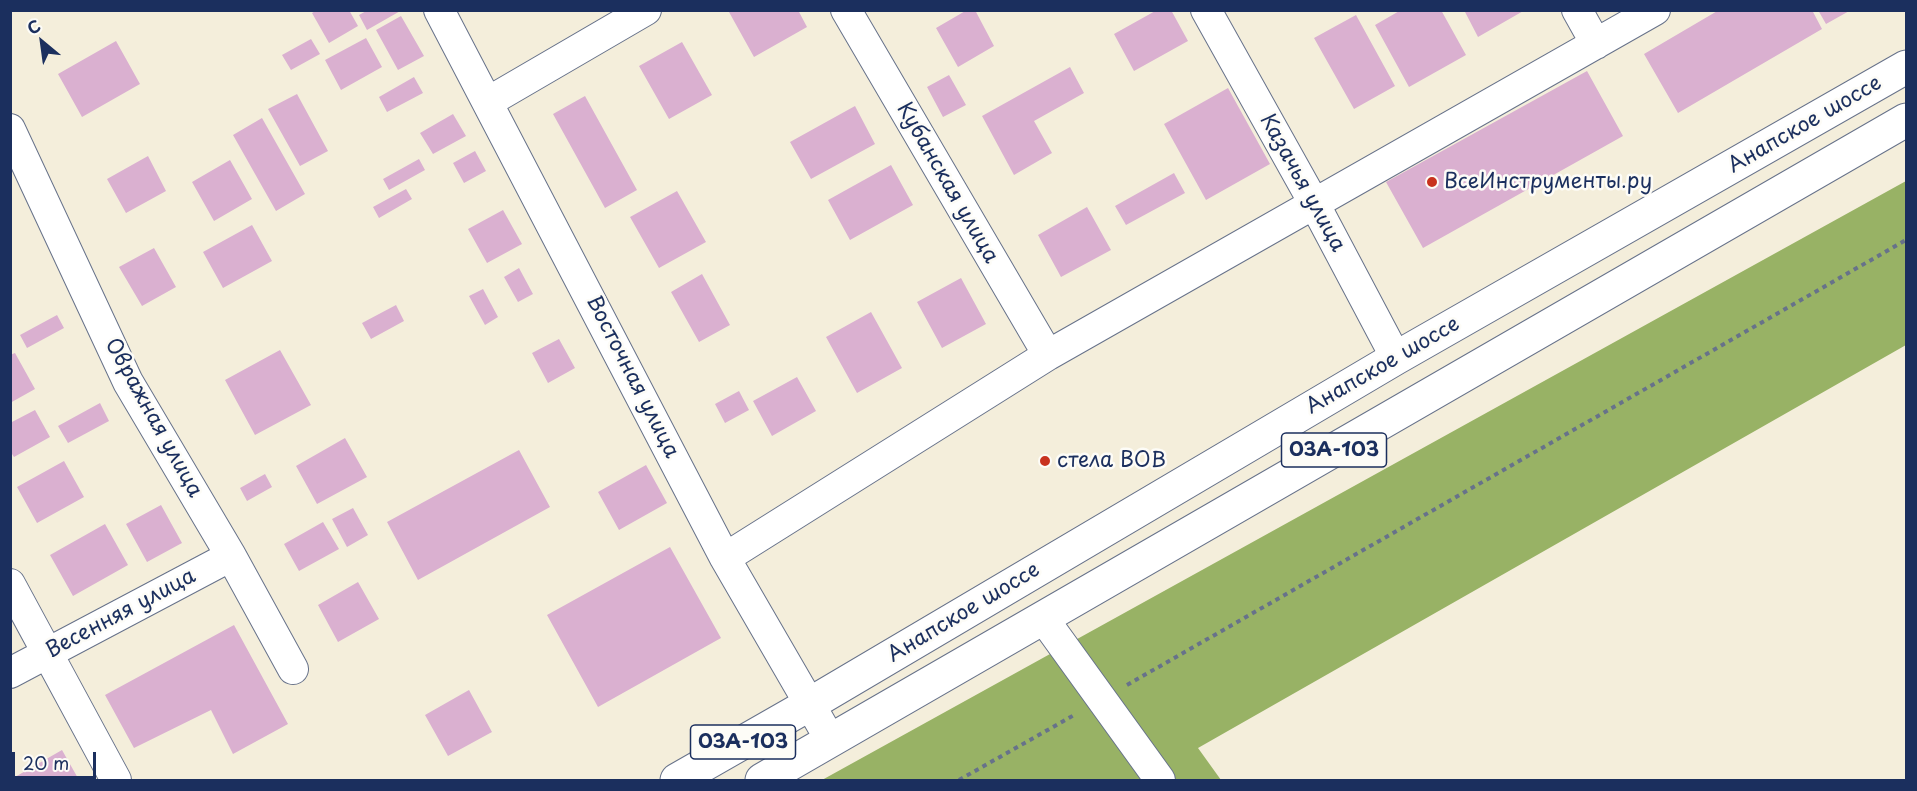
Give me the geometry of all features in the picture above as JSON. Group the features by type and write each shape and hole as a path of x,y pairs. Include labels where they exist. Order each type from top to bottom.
{"main road":[{"name":"Анапское шоссе","path":"677,780 1396,358 1906,67"},
{"name":"Анапское шоссе","path":"762,780 1906,120"}],"street":[{"name":"Восточная улица","path":"439,10 725,558 831,741"},
{"path":"488,102 646,10"},
{"name":"Кубанская улица","path":"846,10 1048,355"},
{"name":"Казачья улица","path":"1206,10 1316,205 1396,358"},
{"path":"1577,10 1596,44"},
{"path":"725,558 1048,355 1316,205 1655,10"},
{"name":"Овражная улица","path":"10,129 128,382 231,556 293,669"},
{"name":"Весенняя улица","path":"10,673 231,556"},
{"path":"10,584 116,780"},
{"path":"1043,618 1160,780"}],"path":[{"path":"959,780 1906,240"}],"green space":[{"path":"1906,181 1906,345 1198,748 1221,780 822,780"}],"building":[{"path":"317,10 349,10 358,26 329,43 312,13"},
{"path":"368,10 402,10 367,30 359,15"},
{"path":"731,10 798,10 807,27 754,57 729,12"},
{"path":"967,10 975,10 994,46 958,67 936,28"},
{"path":"1157,10 1171,10 1188,41 1134,71 1114,34"},
{"path":"1401,10 1441,10 1466,55 1409,87 1375,25"},
{"path":"1464,10 1525,10 1478,37"},
{"path":"1719,10 1812,10 1822,29 1678,113 1644,54"},
{"path":"1818,10 1851,10 1826,24"},
{"path":"1356,15 1395,86 1354,109 1314,38"},
{"path":"401,16 424,56 398,70 376,30"},
{"path":"366,38 382,67 341,90 325,60"},
{"path":"311,39 320,54 291,70 282,55"},
{"path":"116,41 140,84 82,117 58,74"},
{"path":"682,42 712,95 669,119 639,66"},
{"path":"1070,67 1084,93 1034,121 1052,153 1014,175 982,116"},
{"path":"1587,71 1623,136 1423,248 1386,182"},
{"path":"949,75 966,105 943,117 927,87"},
{"path":"414,77 423,93 387,112 379,97"},
{"path":"1228,88 1270,164 1206,200 1164,124"},
{"path":"297,94 328,151 300,166 268,109"},
{"path":"585,96 637,190 605,208 553,114"},
{"path":"855,106 875,144 811,179 790,142"},
{"path":"453,114 466,136 433,154 420,133"},
{"path":"262,118 305,194 276,211 233,135"},
{"path":"475,151 486,171 464,183 453,163"},
{"path":"148,156 166,191 126,213 107,179"},
{"path":"419,159 425,170 389,190 383,179"},
{"path":"230,160 252,199 214,221 192,182"},
{"path":"891,165 913,205 850,240 828,200"},
{"path":"1174,173 1185,193 1126,225 1115,206"},
{"path":"406,189 412,199 379,218 373,207"},
{"path":"677,191 706,242 659,268 630,217"},
{"path":"1087,207 1111,250 1061,277 1038,235"},
{"path":"503,210 522,244 487,263 468,229"},
{"path":"252,225 272,261 223,288 203,252"},
{"path":"154,248 176,287 142,306 119,267"},
{"path":"519,268 533,294 518,302 504,277"},
{"path":"702,274 730,325 699,342 671,292"},
{"path":"961,278 986,324 942,348 917,302"},
{"path":"483,289 498,317 485,325 469,296"},
{"path":"396,305 404,321 371,339 362,323"},
{"path":"871,312 902,368 857,393 826,337"},
{"path":"57,315 64,328 27,348 20,335"},
{"path":"559,339 575,368 548,383 532,353"},
{"path":"280,350 311,405 255,435 225,380"},
{"path":"15,353 35,389 10,403 10,355"},
{"path":"797,377 816,411 772,436 753,401"},
{"path":"739,391 749,410 725,423 715,404"},
{"path":"100,403 109,421 68,443 58,426"},
{"path":"35,410 50,437 14,457 10,451 10,423"},
{"path":"345,438 367,477 317,504 296,466"},
{"path":"519,450 550,507 418,580 387,522"},
{"path":"64,461 84,497 37,523 17,487"},
{"path":"646,465 667,503 619,530 598,492"},
{"path":"265,474 272,487 247,501 240,488"},
{"path":"161,505 182,543 147,562 126,524"},
{"path":"353,508 368,535 347,547 332,519"},
{"path":"323,522 339,549 299,571 284,544"},
{"path":"105,524 128,565 73,596 50,555"},
{"path":"670,547 721,638 598,707 547,615"},
{"path":"358,582 379,619 338,642 318,605"},
{"path":"234,625 288,724 233,754 211,710 134,748 105,695"},
{"path":"469,690 492,732 448,756 425,715"},
{"path":"62,750 79,780 17,780 15,777"}],"place":[{"name":"ВсеИнструменты.ру","path":"1432,182"},
{"name":"стела ВОВ","path":"1045,461"}]}
